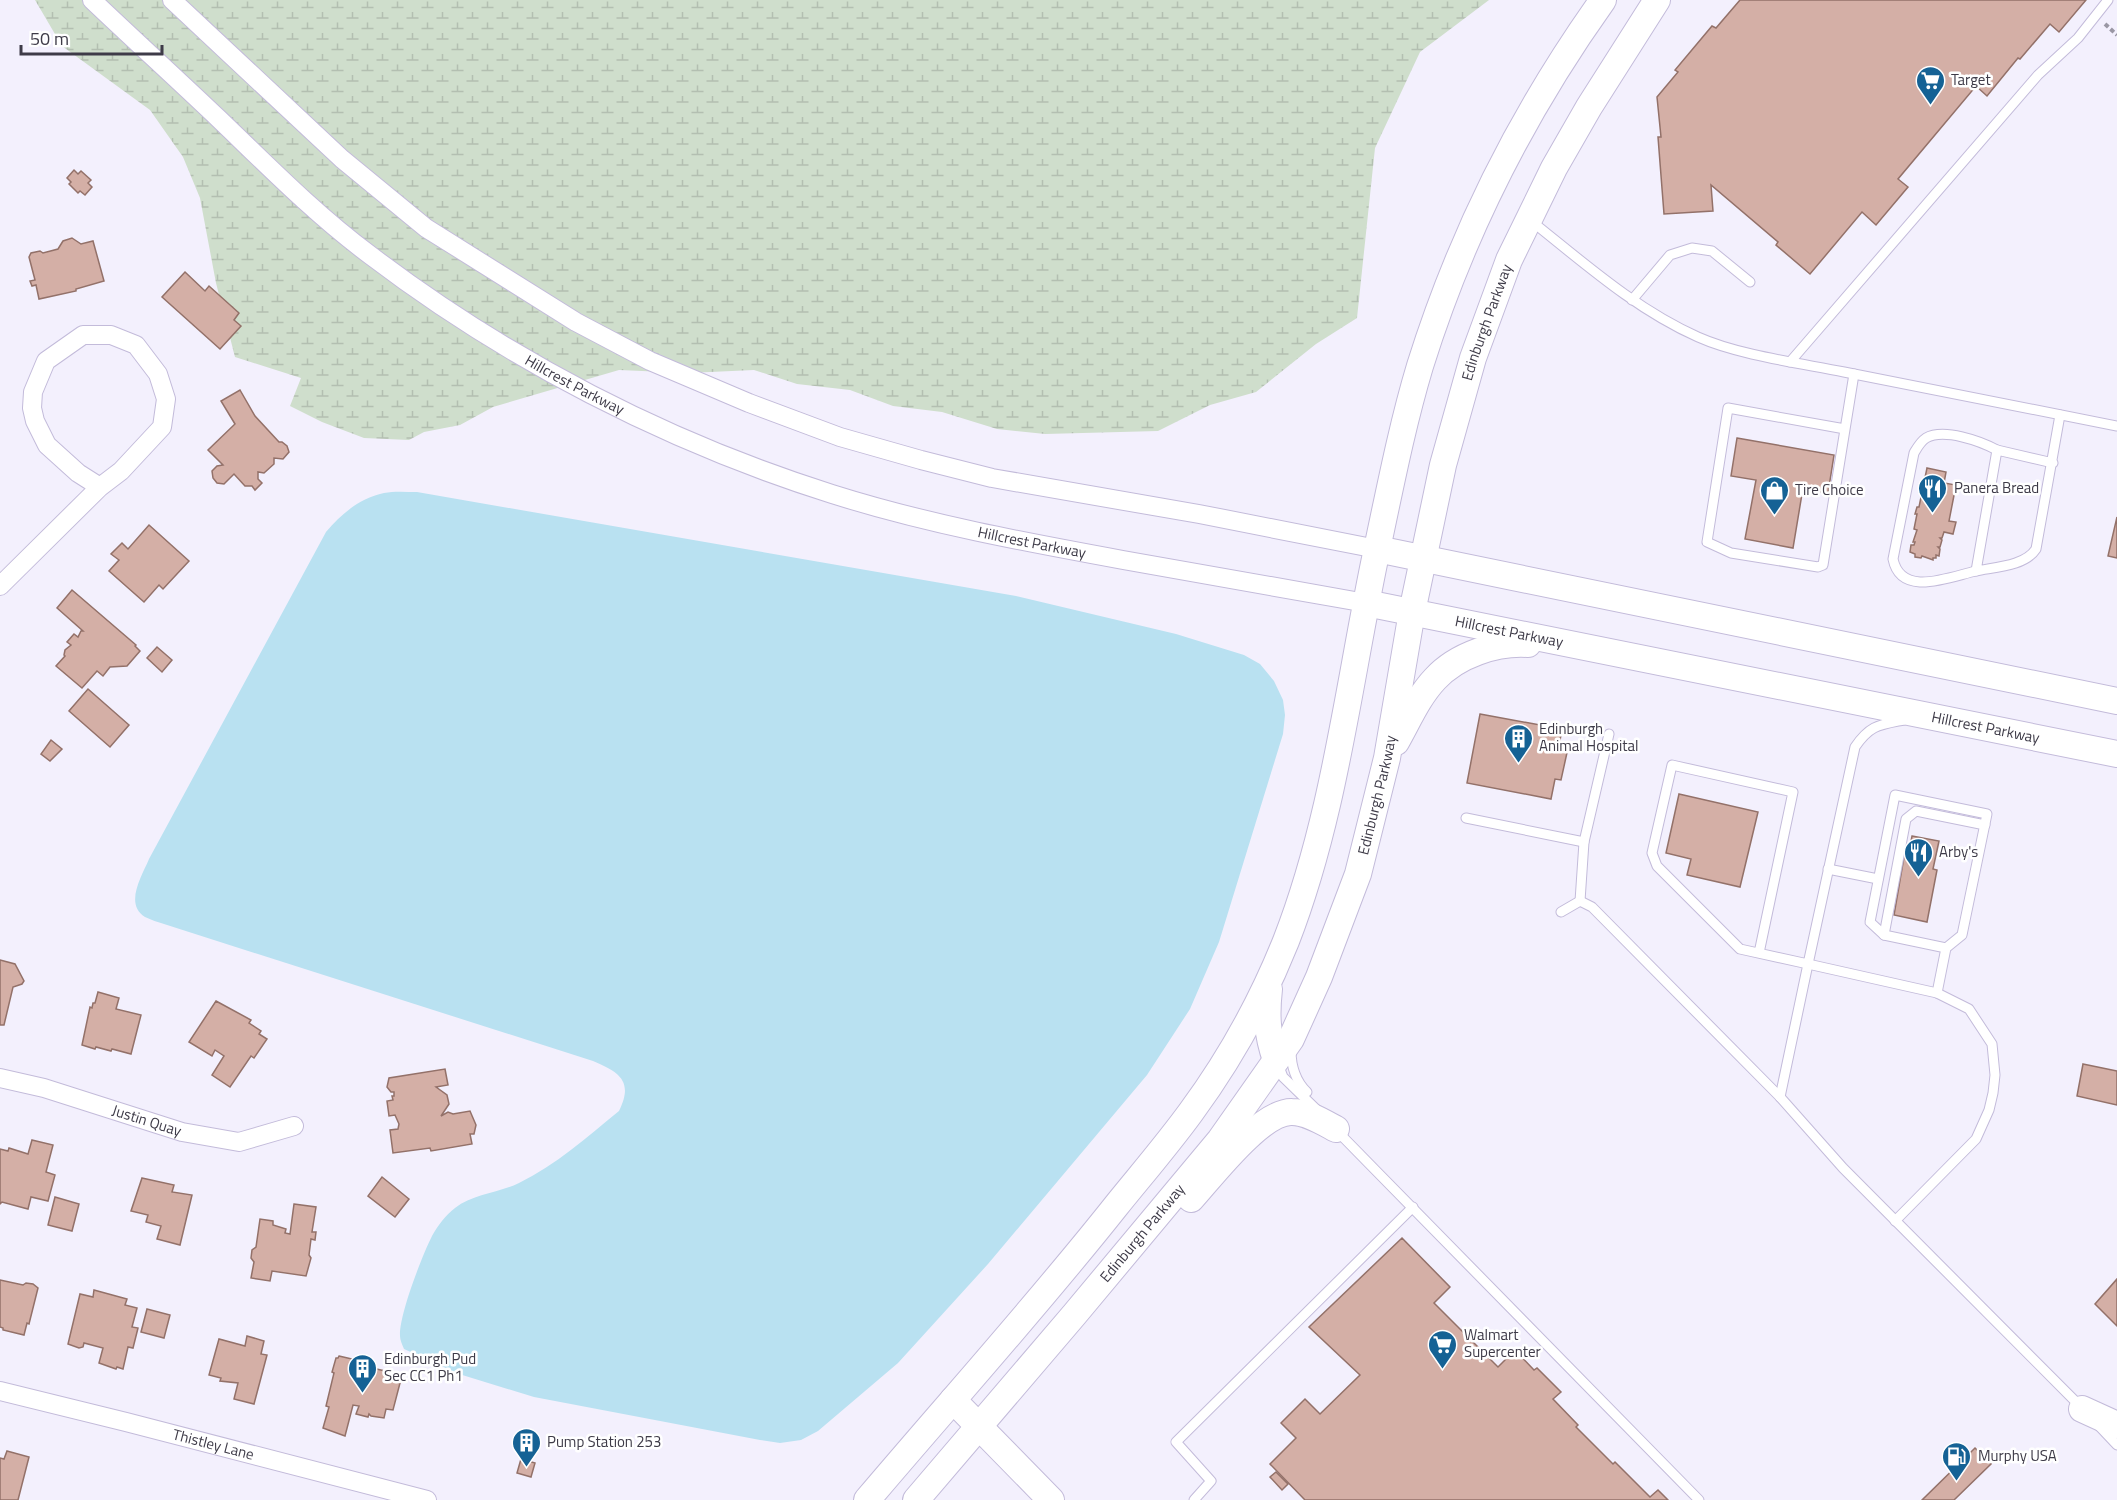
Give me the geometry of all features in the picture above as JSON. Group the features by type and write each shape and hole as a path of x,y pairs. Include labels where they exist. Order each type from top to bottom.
{"main road":[{"path":"867,1500 1087,1243 1192,1112 1244,1031 1270,980 1302,897 1324,821 1377,549 1420,367 1461,252 1490,190 1521,130 1557,69 1603,0"},
{"name":"Edinburgh Parkway","path":"916,1500 1220,1140 1291,1039 1319,976 1358,874 1387,758 1412,612 1453,424 1496,292 1528,218 1571,137 1657,0"},
{"path":"1377,549 2117,701"},
{"name":"Hillcrest Parkway","path":"1366,603 2117,754"},
{"path":"1387,758 1423,695 1435,679 1450,666 1473,654 1496,646 1522,643 1588,648"},
{"path":"1270,980 1266,1018 1270,1043 1276,1060"},
{"path":"1101,1283 1153,1241 1257,1127 1273,1116 1292,1112 1311,1117 1336,1129"},
{"path":"953,1400 1051,1500"},
{"path":"2082,1409 2117,1425"}],"street":[{"name":"Hillcrest Parkway","path":"92,0 296,194 369,255 484,335 550,374 622,409 748,465 893,512 1032,543 1366,603"},
{"path":"172,0 342,159 426,228 576,322 650,361 749,403 840,437 921,460 992,478 1199,514 1377,549"},
{"path":"0,586 25,564 100,487 121,471 162,427 166,399 158,374 136,345 111,335 83,334 46,361 33,392 32,408 35,421 47,445 78,473 100,487"},
{"name":"Justin Quay","path":"0,1078 44,1088 182,1132 239,1142 294,1126"},
{"name":"Thistley Lane","path":"0,1391 427,1500"}],"lane":[{"path":"1790,362 2038,75 2078,38 2108,0"},
{"path":"1528,218 1632,300 1670,324 1700,338 1730,348 1790,362 2117,426"},
{"path":"1632,300 1670,255 1692,248 1712,251 1750,282"},
{"path":"1845,429 1728,408 1707,542 1731,553 1818,567 1823,565 1854,374"},
{"path":"2052,463 1997,450 1982,442 1948,435 1927,438 1920,443 1914,453 1893,559 1895,569 1901,577 1910,582 1923,582 2024,561 2031,557 2037,549 2052,463 2060,415"},
{"path":"1976,571 1997,450"},
{"path":"1780,1097 1855,747 1864,733 1875,726 1927,716"},
{"path":"1580,901 1584,842 1609,734"},
{"path":"1759,952 1793,792 1672,765 1652,853 1658,866 1740,948 1937,993 1969,1010 1992,1044 1995,1075 1993,1094 1989,1110 1976,1139 1895,1221"},
{"path":"1937,993 1946,948 1962,935 1987,814 1895,795 1870,922 1884,935 1946,948"},
{"path":"1884,935 1906,819 1916,811 1985,825"},
{"path":"1466,818 1584,842"},
{"path":"1828,869 1878,879"},
{"path":"1561,912 1580,901"},
{"path":"1580,901 1592,908 1780,1097 1843,1168 2117,1445"},
{"path":"1291,1039 1291,1064 1301,1087 1327,1112 1336,1129"},
{"path":"1276,1060 1283,1077 1698,1500"},
{"path":"1194,1500 1211,1481 1176,1442 1413,1207"}],"green space":[{"path":"35,0 1489,0 1420,52 1375,148 1357,318 1316,344 1256,392 1210,405 1158,431 1045,434 997,429 942,412 893,406 850,390 797,384 754,370 688,373 619,370 493,407 460,425 424,432 409,440 364,438 322,422 290,406 301,378 235,357 216,283 200,198 183,157 150,110 62,46"}],"water":[{"path":"388,492 417,492 1016,596 1176,634 1244,655 1260,664 1274,681 1283,700 1285,715 1283,734 1219,942 1190,1009 1147,1075 988,1264 898,1363 818,1431 801,1440 780,1443 760,1440 534,1397 459,1374 404,1349 400,1336 407,1300 428,1245 442,1220 462,1203 533,1176 583,1140 619,1111 625,1092 621,1079 610,1069 593,1061 152,920 145,917 136,905 135,897 139,881 149,859 326,532 345,513 375,495"}],"building":[{"path":"1740,0 2086,0 2059,32 2050,24 1987,96 1976,86 1898,179 1908,187 1876,225 1862,212 1810,274 1776,245 1778,242 1711,185 1713,211 1664,214 1657,97 1678,72 1675,70 1712,26 1716,28"},
{"path":"74,170 78,174 81,171 91,180 88,183 92,187 85,195 80,191 78,193 69,184 71,182 67,178"},
{"path":"72,238 81,244 93,241 104,281 76,289 76,291 39,299 36,285 32,286 30,281 35,280 29,257 31,253 58,249 63,241"},
{"path":"185,272 205,291 209,286 239,313 234,320 241,326 220,349 162,297"},
{"path":"240,390 255,416 279,442 287,446 289,452 283,459 274,458 274,464 264,473 258,472 258,479 262,483 255,490 252,486 245,486 234,474 224,484 217,483 212,471 217,466 223,465 208,450 235,424 221,401"},
{"name":"Tire Choice","path":"1737,438 1834,455 1828,493 1803,488 1793,548 1745,539 1756,480 1731,476"},
{"name":"Panera Bread","path":"1927,468 1946,472 1944,483 1956,485 1949,521 1956,522 1953,534 1944,532 1940,538 1942,540 1940,547 1938,547 1939,556 1936,555 1933,560 1922,556 1921,558 1915,557 1915,554 1910,552 1911,545 1915,542 1913,542 1917,530 1914,529 1917,514 1915,514 1919,507"},
{"path":"2117,517 2117,558 2108,556"},
{"path":"149,525 189,561 163,589 159,585 144,602 109,571 119,560 111,554 122,543 128,549"},
{"path":"72,590 140,651 127,666 110,667 103,676 97,671 82,688 56,666 65,656 65,650 71,645 67,642 74,634 78,637 83,631 57,608"},
{"path":"157,647 172,660 162,672 147,658"},
{"path":"88,689 129,725 110,747 69,711"},
{"name":"Edinburgh Animal Hospital","path":"1480,714 1562,729 1559,746 1568,748 1561,780 1555,779 1551,799 1467,783"},
{"path":"51,740 62,749 50,761 41,754"},
{"path":"1679,794 1758,812 1740,887 1687,875 1691,859 1666,853"},
{"name":"Arby's","path":"1912,836 1939,841 1933,869 1937,870 1927,922 1894,915 1905,851 1909,852"},
{"path":"0,960 15,964 24,981 13,987 4,1025 0,1025"},
{"path":"98,992 119,998 116,1009 141,1015 131,1054 82,1045 90,1007 92,1008 95,1003"},
{"path":"216,1001 251,1020 249,1023 261,1031 259,1034 267,1039 254,1058 251,1056 230,1087 212,1075 224,1056 215,1050 212,1056 189,1042"},
{"path":"2083,1064 2117,1071 2117,1105 2077,1096"},
{"path":"445,1069 448,1085 436,1087 447,1095 449,1104 441,1116 448,1112 453,1114 470,1111 476,1125 474,1134 470,1134 472,1144 431,1151 430,1148 393,1153 390,1130 398,1129 399,1124 395,1115 389,1116 387,1101 393,1100 394,1092 387,1087 389,1078"},
{"path":"32,1140 53,1145 46,1172 55,1175 48,1201 31,1197 28,1209 2,1202 0,1204 0,1149 8,1151 9,1148 28,1154"},
{"path":"382,1177 409,1199 395,1217 368,1196"},
{"path":"142,1178 174,1185 172,1192 192,1195 180,1245 157,1239 161,1226 146,1222 148,1215 131,1211"},
{"path":"55,1197 79,1204 72,1231 48,1225"},
{"path":"294,1204 316,1207 312,1232 316,1232 315,1240 311,1239 309,1255 311,1258 306,1276 272,1271 270,1281 251,1278 254,1262 251,1258 252,1250 256,1247 260,1219 273,1221 273,1225 286,1229 285,1233 290,1234"},
{"name":"Walmart Supercenter","path":"1402,1238 1450,1287 1434,1303 1498,1367 1515,1350 1534,1370 1537,1368 1561,1392 1553,1399 1578,1425 1576,1427 1613,1464 1615,1462 1650,1497 1658,1490 1668,1500 1305,1500 1270,1464 1296,1438 1281,1423 1305,1399 1320,1414 1360,1375 1309,1327"},
{"path":"2117,1279 2117,1326 2095,1304"},
{"path":"0,1280 23,1285 33,1284 38,1288 24,1335 3,1330 0,1327"},
{"path":"94,1290 127,1299 125,1305 137,1308 132,1327 138,1328 133,1348 128,1347 123,1369 99,1363 103,1348 84,1343 83,1347 79,1348 68,1344 80,1294 93,1297"},
{"path":"147,1309 170,1315 164,1338 141,1332"},
{"path":"247,1336 264,1341 261,1354 267,1355 254,1404 234,1399 238,1383 220,1381 221,1378 209,1375 219,1339 245,1346"},
{"name":"Edinburgh Pud Sec CC1 Ph1","path":"339,1356 365,1362 364,1366 389,1372 392,1377 391,1381 400,1383 393,1410 386,1409 384,1418 369,1414 368,1417 356,1414 359,1406 353,1405 345,1436 323,1428 329,1407 326,1406 334,1373 332,1372 336,1358"},
{"name":"Murphy USA","path":"1975,1448 1991,1464 1954,1500 1922,1500"},
{"path":"7,1451 29,1457 18,1500 0,1500 0,1458 4,1459"},
{"name":"Pump Station 253","path":"521,1459 535,1463 531,1477 517,1473"},
{"path":"1276,1472 1288,1484 1282,1490 1270,1477"}],"place":[{"name":"Target","path":"1930,106"},
{"name":"Panera Bread","path":"1933,514"},
{"name":"Tire Choice","path":"1774,516"},
{"name":"Edinburgh Animal Hospital","path":"1518,764"},
{"name":"Arby's","path":"1918,878"},
{"name":"Walmart Supercenter","path":"1443,1370"},
{"name":"Edinburgh Pud Sec CC1 Ph1","path":"363,1394"},
{"name":"Pump Station 253","path":"526,1468"},
{"name":"Murphy USA","path":"1957,1482"}]}
